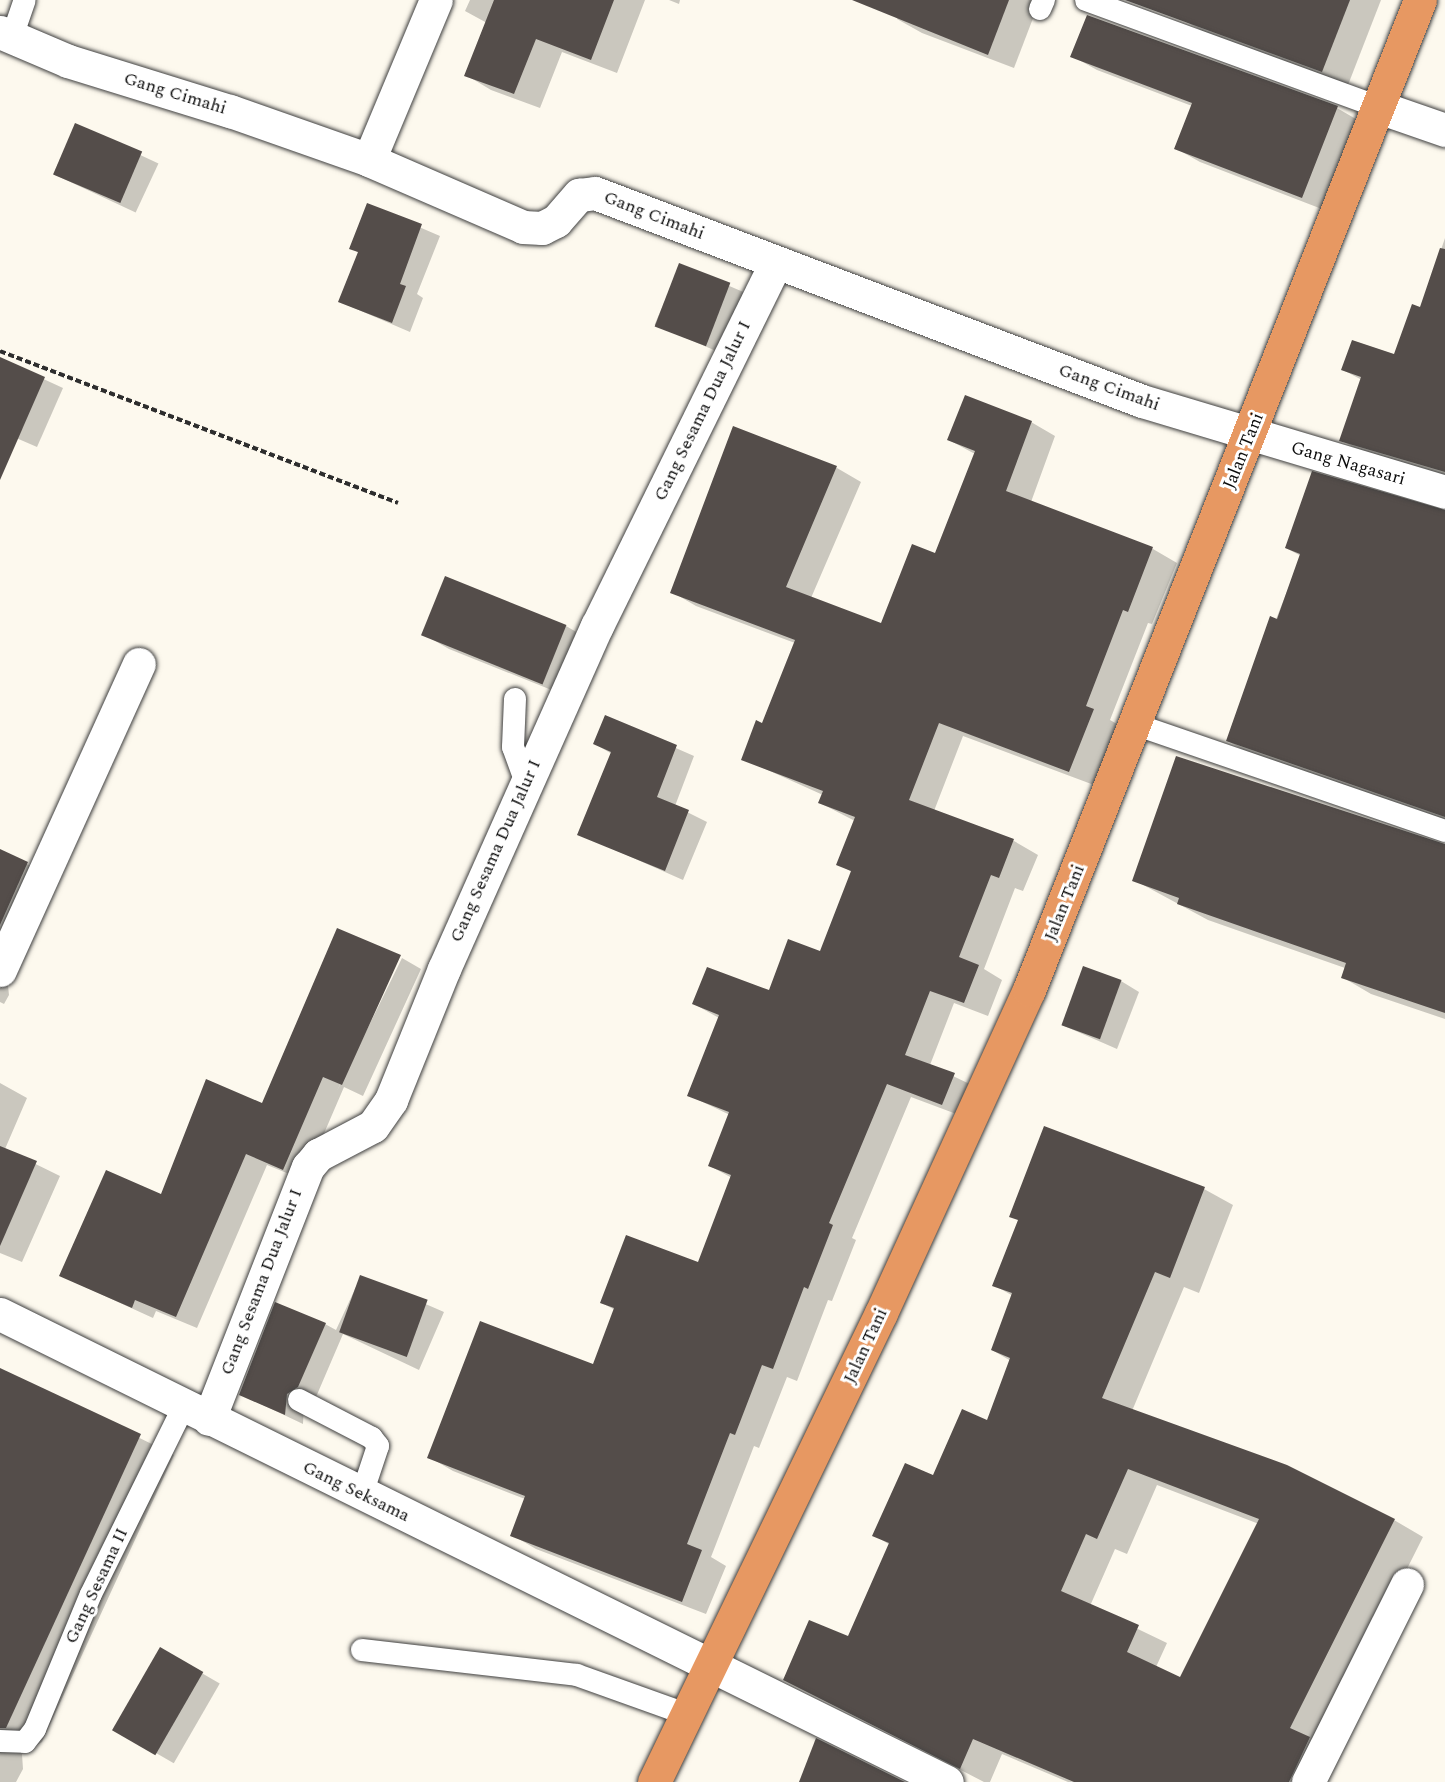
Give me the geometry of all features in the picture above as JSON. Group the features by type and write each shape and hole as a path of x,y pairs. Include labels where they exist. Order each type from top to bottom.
{"highway":[{"name":"Jalan Tani","path":"654,1782 713,1667 1029,990 1137,725 1251,436 1376,106 1420,0"}],"street":[{"path":"369,160 436,0"},
{"name":"Gang Cimahi","path":"6,34 69,61 230,111 369,160 523,227 542,228 556,221 579,195 595,193 1142,401 1251,436"},
{"path":"1376,106 1445,130"},
{"name":"Gang Sesama Dua Jalur I","path":"196,1413 308,1167 318,1155 373,1126 391,1100 526,783 597,626 776,263"},
{"name":"Gang Nagasari","path":"1251,436 1445,492"},
{"path":"0,970 139,664"},
{"name":"Gang Seksama","path":"0,1314 196,1413 947,1782"},
{"path":"1308,1782 1407,1584"}],"lane":[{"path":"6,34 25,0"},
{"path":"1086,0 1376,106"},
{"path":"515,699 511,719 513,747 526,783"},
{"path":"1137,725 1445,831"},
{"path":"299,1400 372,1438 378,1446 362,1494"},
{"name":"Gang Sesama II","path":"3,1749 26,1742 35,1729 91,1594 196,1413"},
{"path":"362,1650 577,1675 689,1715"}],"path":[{"path":"0,351 398,503"}],"building":[{"path":"494,0 614,0 591,60 536,39 514,94 464,76"},
{"path":"852,0 1009,0 988,55"},
{"path":"1125,0 1350,0 1322,72"},
{"path":"1087,15 1338,106 1302,198 1174,149 1192,103 1070,57"},
{"path":"75,123 142,152 120,203 53,175"},
{"path":"367,203 422,224 400,284 406,286 392,323 338,302 358,252 349,249"},
{"path":"1440,248 1445,249 1445,472 1339,441 1361,377 1341,370 1352,340 1394,354 1412,304 1420,307"},
{"path":"679,263 730,283 706,346 655,326"},
{"path":"0,357 45,377 0,480"},
{"path":"965,395 1032,421 1006,491 1153,547 1128,612 1123,610 1086,706 1094,709 1069,772 939,723 909,800 1014,839 999,878 991,875 959,957 979,965 964,1003 930,991 905,1055 955,1073 942,1105 887,1084 829,1223 833,1225 808,1289 804,1287 773,1369 762,1365 735,1435 730,1433 687,1544 702,1550 682,1602 510,1536 525,1496 427,1458 480,1321 593,1364 614,1308 600,1303 626,1235 698,1262 731,1175 708,1166 729,1112 687,1096 719,1015 692,1004 707,967 769,990 788,939 820,951 851,871 836,865 855,817 818,803 823,791 741,760 756,720 762,723 795,640 670,593 733,426 837,466 786,587 881,623 912,544 935,553 975,451 947,440"},
{"path":"1312,471 1445,510 1445,817 1226,741 1270,616 1277,619 1300,554 1285,548"},
{"path":"445,576 566,625 542,684 421,635"},
{"path":"605,715 677,745 657,797 689,810 665,871 577,835 611,752 593,744"},
{"path":"1176,756 1445,844 1445,1013 1341,978 1346,963 1177,904 1179,898 1132,881"},
{"path":"0,849 28,862 0,925"},
{"path":"337,928 401,955 342,1085 323,1077 283,1170 246,1154 176,1317 135,1300 132,1308 59,1276 106,1170 161,1194 206,1079 262,1103"},
{"path":"1083,966 1122,980 1100,1039 1061,1025"},
{"path":"1044,1126 1205,1187 1170,1278 1155,1272 1102,1398 1287,1465 1395,1519 1290,1728 1310,1737 1289,1782 1074,1782 973,1739 960,1769 783,1680 809,1620 848,1636 889,1543 872,1536 905,1463 933,1475 962,1409 987,1420 1010,1358 991,1350 1012,1293 992,1286 1018,1220 1009,1217","holes":["1128,1469 1259,1519 1180,1677 1127,1652 1139,1625 1061,1591 1086,1534 1097,1539"]},
{"path":"0,1146 37,1161 0,1246"},
{"path":"360,1275 428,1300 407,1357 339,1332"},
{"path":"275,1302 326,1323 298,1387 287,1394 285,1415 239,1395"},
{"path":"0,1368 141,1434 6,1728 0,1728"},
{"path":"160,1647 203,1672 155,1755 112,1730"},
{"path":"816,1738 905,1782 799,1782"}]}
